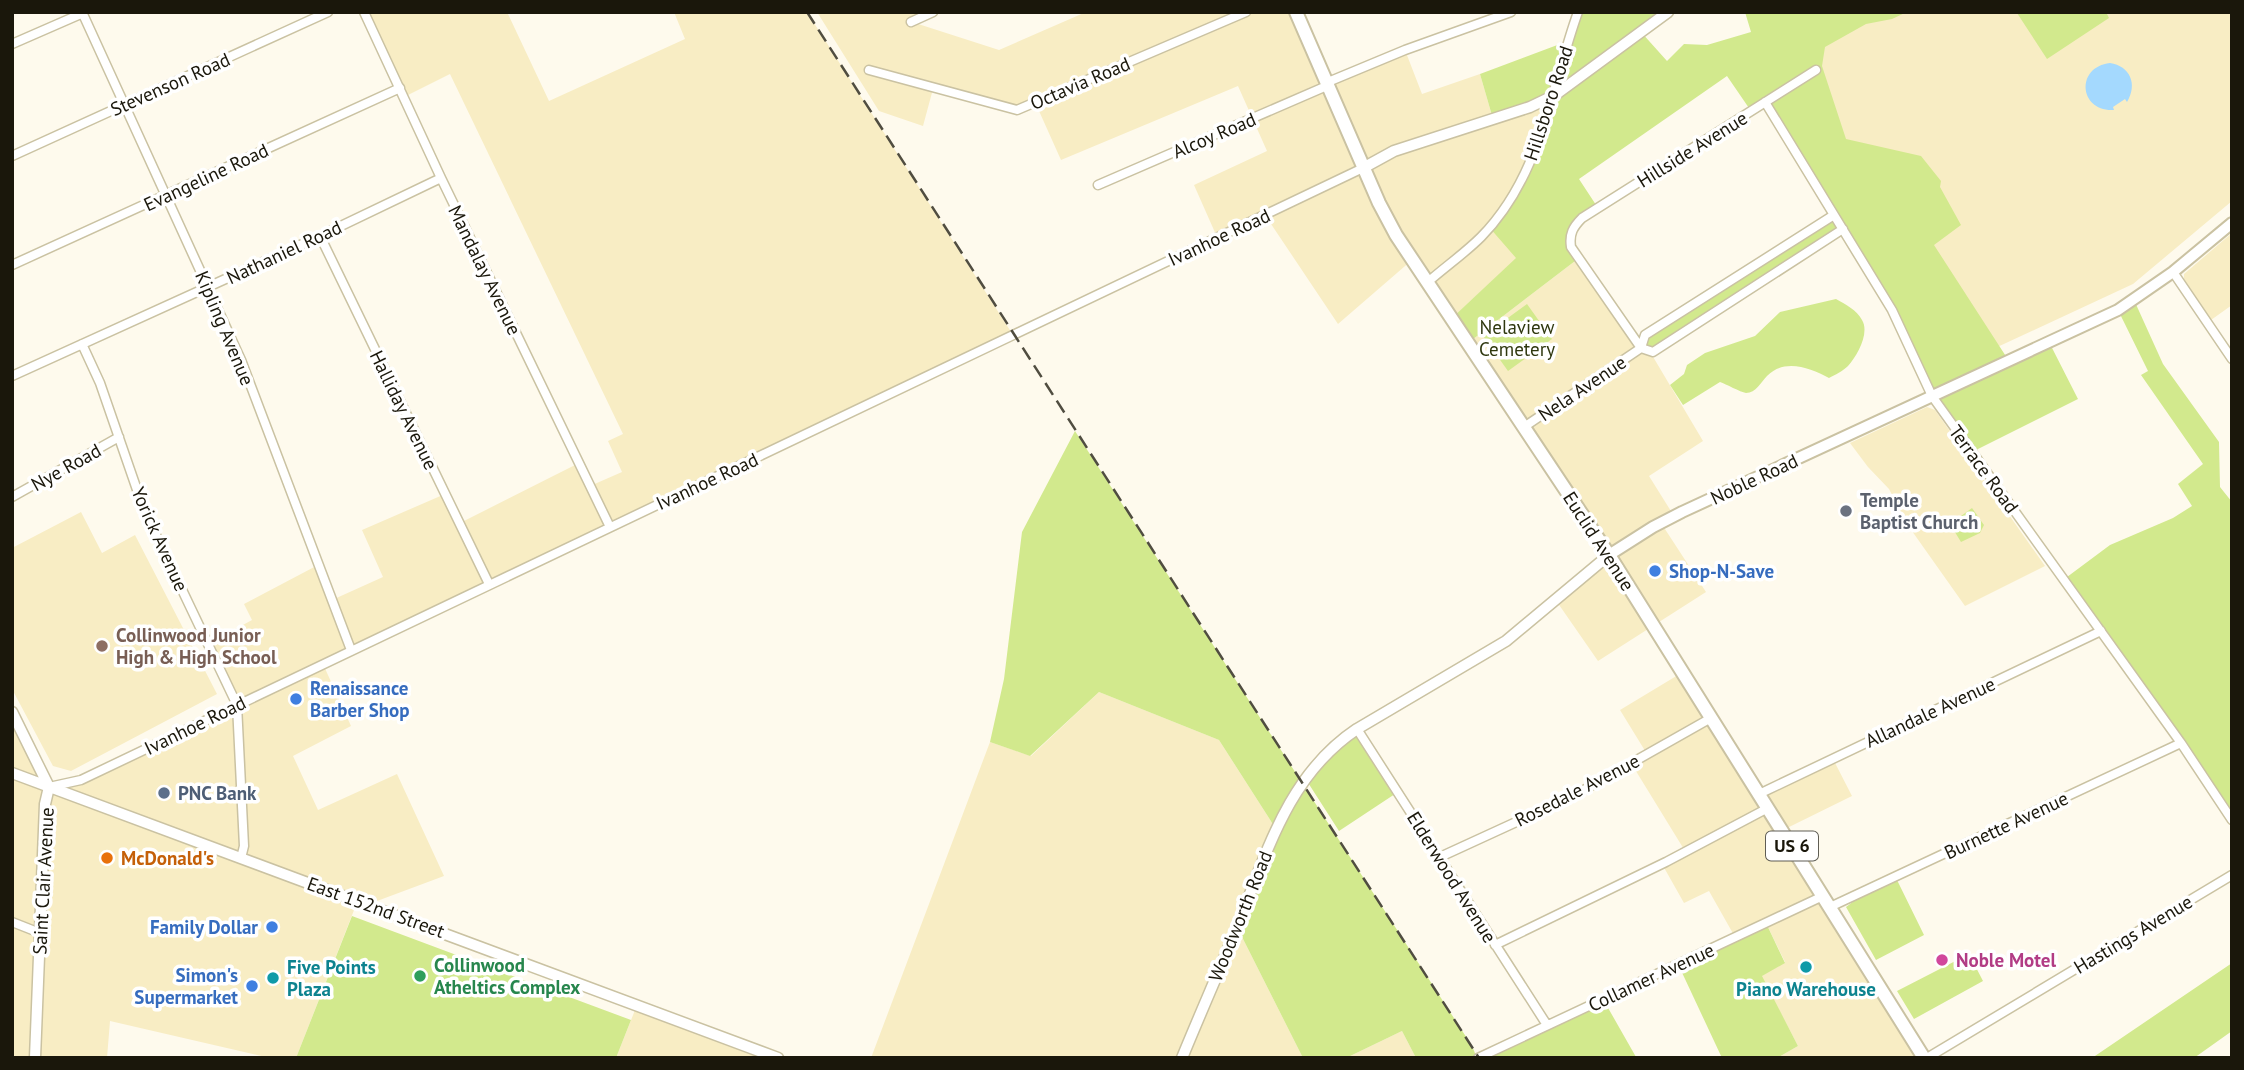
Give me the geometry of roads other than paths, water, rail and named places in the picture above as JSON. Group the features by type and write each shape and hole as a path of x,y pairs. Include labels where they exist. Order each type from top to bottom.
{"main road":[{"name":"Euclid Avenue","path":"1296,12 1386,218 1609,555 1926,1058"},
{"name":"Noble Road","path":"1609,555 1682,512 2118,310 2173,272 2232,223"}],"street":[{"name":"Stevenson Road","path":"12,156 328,12"},
{"name":"Mandalay Avenue","path":"364,12 610,527"},
{"path":"911,22 933,12"},
{"name":"Octavia Road","path":"869,71 1017,110 1246,12"},
{"name":"Alcoy Road","path":"1098,185 1405,50 1511,12"},
{"name":"Hillsboro Road","path":"1427,282 1482,236 1513,196 1538,148 1578,12"},
{"path":"1363,167 1394,151 1530,107 1555,95 1668,12"},
{"name":"Kipling Avenue","path":"82,13 241,360 351,650"},
{"path":"12,44 82,13"},
{"name":"Hillside Avenue","path":"1641,348 1572,247 1572,231 1582,218 1815,70"},
{"name":"Evangeline Road","path":"12,265 400,88"},
{"name":"Terrace Road","path":"1765,102 1892,310 1932,396 2181,743 2232,820"},
{"name":"Ivanhoe Road","path":"49,787 81,780 1363,167"},
{"name":"Nathaniel Road","path":"12,376 441,178"},
{"name":"Nela Avenue","path":"1524,427 1641,348 1645,335 1834,215"},
{"name":"Nela Avenue","path":"1641,348 1653,352 1843,229"},
{"name":"Halliday Avenue","path":"320,236 489,584"},
{"path":"2173,272 2232,359"},
{"path":"1727,283 1737,297"},
{"name":"Yorick Avenue","path":"82,344 100,383 144,510 237,705 244,846 241,858"},
{"name":"Nye Road","path":"12,497 119,437"},
{"name":"Noble Road","path":"1305,778 1328,750 1357,729 1506,641 1609,555"},
{"name":"Allandale Avenue","path":"1759,794 2101,631"},
{"name":"Saint Clair Avenue","path":"12,712 49,787 45,804 35,1058"},
{"name":"Rosedale Avenue","path":"1440,857 1575,795 1712,718"},
{"name":"Elderwood Avenue","path":"1357,729 1547,1025"},
{"name":"Burnette Avenue","path":"1826,902 2181,743"},
{"name":"East 152nd Street","path":"12,773 778,1058"},
{"name":"Woodworth Road","path":"1182,1058 1280,818 1305,778"},
{"path":"1495,945 1666,862 1768,808"},
{"name":"Hastings Avenue","path":"1926,1058 2232,875"},
{"name":"Collamer Avenue","path":"1478,1058 1826,902"},
{"path":"12,922 40,933"}],"water":[{"path":"2110,63 2123,68 2132,83 2127,102 2125,99 2113,107 2114,110 2102,109 2094,104 2086,89 2091,72"}],"railway":[{"path":"807,12 1479,1058"}],"place":[{"name":"Temple Baptist Church","path":"1846,511"},
{"name":"Shop-N-Save","path":"1655,571"},
{"name":"Collinwood Junior High & High School","path":"102,646"},
{"name":"Renaissance Barber Shop","path":"296,699"},
{"name":"PNC Bank","path":"164,793"},
{"name":"McDonald's","path":"107,858"},
{"name":"Family Dollar","path":"272,927"},
{"name":"Noble Motel","path":"1942,960"},
{"name":"Piano Warehouse","path":"1806,967"},
{"name":"Collinwood Atheltics Complex","path":"420,976"},
{"name":"Five Points Plaza","path":"273,978"},
{"name":"Simon's Supermarket","path":"252,986"}],"park label":[{"name":"Nelaview Cemetery","path":"1517,338"}]}
